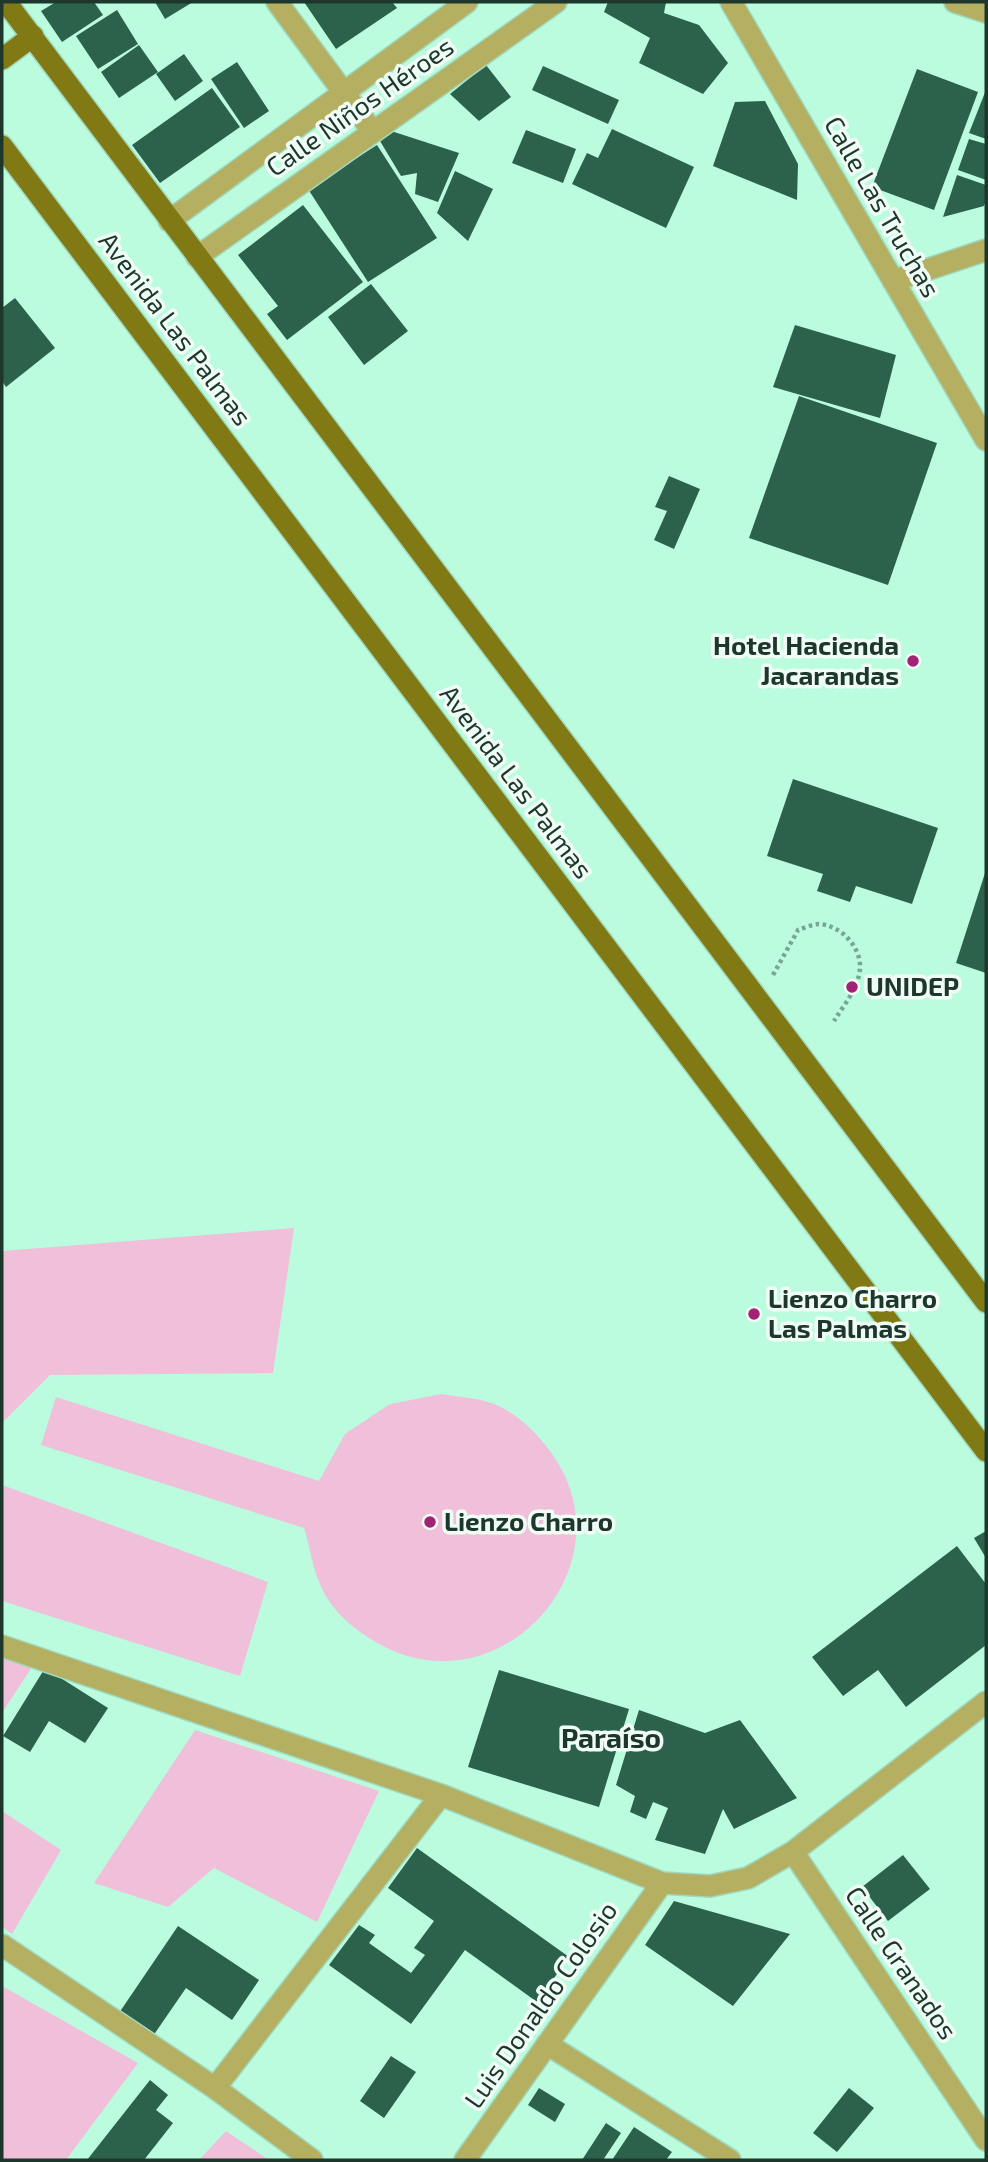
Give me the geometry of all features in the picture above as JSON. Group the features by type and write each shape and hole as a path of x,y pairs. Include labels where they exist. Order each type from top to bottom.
{"main road":[{"path":"6,2 986,1302"},
{"path":"2,59 33,36"},
{"name":"Avenida Las Palmas","path":"2,146 986,1451"}],"street":[{"path":"277,2 346,91 373,132"},
{"name":"Calle Niños Héroes","path":"169,221 467,2"},
{"name":"Calle Niños Héroes","path":"197,257 556,2"},
{"name":"Calle Las Truchas","path":"731,2 986,440"},
{"path":"955,2 986,12"},
{"path":"893,281 986,250"},
{"path":"2,1646 442,1795 662,1883 710,1886 748,1878 793,1852 986,1702"},
{"path":"215,2088 442,1795"},
{"name":"Calle Granados","path":"793,1852 986,2140"},
{"name":"Luis Donaldo Colosio","path":"465,2160 662,1883"},
{"path":"2,1945 215,2088 312,2160"},
{"path":"547,2044 730,2160"}],"path":[{"path":"759,1004 786,946 798,930 819,924 839,930 855,947 860,967 852,993 834,1021"}],"shaded area":[{"path":"294,1228 273,1373 50,1375 2,1423 2,1251"},
{"name":"Lienzo Charro","path":"442,1394 488,1402 518,1418 550,1451 572,1494 576,1537 566,1578 543,1614 511,1641 472,1658 428,1660 383,1646 364,1635 338,1612 325,1594 315,1571 304,1528 41,1445 56,1397 319,1481 345,1434 390,1404"},
{"path":"2,1485 268,1582 240,1676 2,1601"},
{"path":"2,1654 34,1664 2,1713"},
{"path":"195,1730 379,1791 317,1922 214,1868 168,1907 94,1883"},
{"path":"2,1811 61,1850 12,1934 2,1927"},
{"path":"2,1986 138,2063 66,2160 2,2160"},
{"path":"226,2131 269,2160 199,2160"}],"building":[{"path":"56,2 94,2 103,15 62,42 41,11"},
{"path":"155,2 193,2 165,19"},
{"path":"304,2 392,2 397,8 336,49"},
{"path":"608,2 666,2 664,13 699,25 728,63 703,94 639,63 650,38 604,12"},
{"path":"117,10 138,44 98,69 76,36"},
{"path":"139,45 158,72 119,98 101,72"},
{"path":"184,54 203,81 175,101 156,74"},
{"path":"237,62 269,111 244,128 211,79"},
{"path":"486,65 511,97 479,121 450,94"},
{"path":"543,66 619,100 608,124 532,90"},
{"path":"917,69 978,92 934,210 872,187"},
{"path":"212,88 240,127 160,183 132,145"},
{"path":"986,90 986,139 969,133"},
{"path":"765,101 798,164 797,200 713,166 735,102"},
{"path":"612,129 694,167 666,228 572,184 587,153 598,158"},
{"path":"388,130 459,153 438,202 415,194 417,173 401,176 380,141"},
{"path":"526,130 576,149 563,183 512,163"},
{"path":"969,139 986,144 986,180 958,170"},
{"path":"377,145 437,238 368,282 308,189"},
{"path":"455,171 493,189 468,241 437,213"},
{"path":"957,175 986,185 984,206 943,217"},
{"path":"303,205 363,282 287,340 267,314 278,306 238,255"},
{"path":"371,284 408,331 364,365 328,317"},
{"path":"15,298 55,348 6,387 2,381 2,308"},
{"path":"795,325 896,355 880,418 773,387"},
{"path":"799,396 937,443 888,585 749,538"},
{"path":"669,476 700,489 674,549 654,540 667,511 655,507"},
{"path":"793,779 938,828 912,904 856,886 850,902 817,891 823,874 767,856"},
{"path":"986,870 986,973 956,963"},
{"path":"986,1531 986,1558 974,1538"},
{"path":"957,1546 986,1584 986,1645 906,1707 878,1670 843,1696 812,1657"},
{"path":"45,1668 108,1708 85,1743 49,1721 30,1752 3,1736"},
{"path":"499,1670 629,1709 599,1807 468,1767"},
{"path":"639,1710 705,1733 740,1720 797,1798 734,1829 723,1809 705,1854 655,1840 668,1808 653,1802 646,1819 630,1812 635,1796 616,1785"},
{"path":"417,1848 569,1957 537,2002 465,1950 411,2024 329,1965 359,1925 375,1935 369,1943 411,1973 425,1955 414,1948 434,1921 388,1888"},
{"path":"903,1855 930,1889 888,1921 862,1887"},
{"path":"674,1901 790,1934 733,2006 645,1945"},
{"path":"178,1926 259,1980 232,2020 186,1988 153,2036 119,2013"},
{"path":"391,2056 416,2072 384,2118 360,2101"},
{"path":"150,2080 168,2095 156,2110 173,2123 144,2160 87,2160"},
{"path":"539,2088 565,2104 555,2122 528,2105"},
{"path":"849,2088 874,2108 837,2152 813,2133"},
{"path":"606,2123 621,2133 603,2160 582,2160"},
{"path":"634,2127 672,2152 666,2160 612,2160"}],"place":[{"name":"Hotel Hacienda Jacarandas","path":"913,661"},
{"name":"UNIDEP","path":"852,987"},
{"name":"Lienzo Charro Las Palmas","path":"754,1314"},
{"name":"Lienzo Charro","path":"430,1522"}],"district":[{"name":"Paraíso","path":"611,1738"}]}
